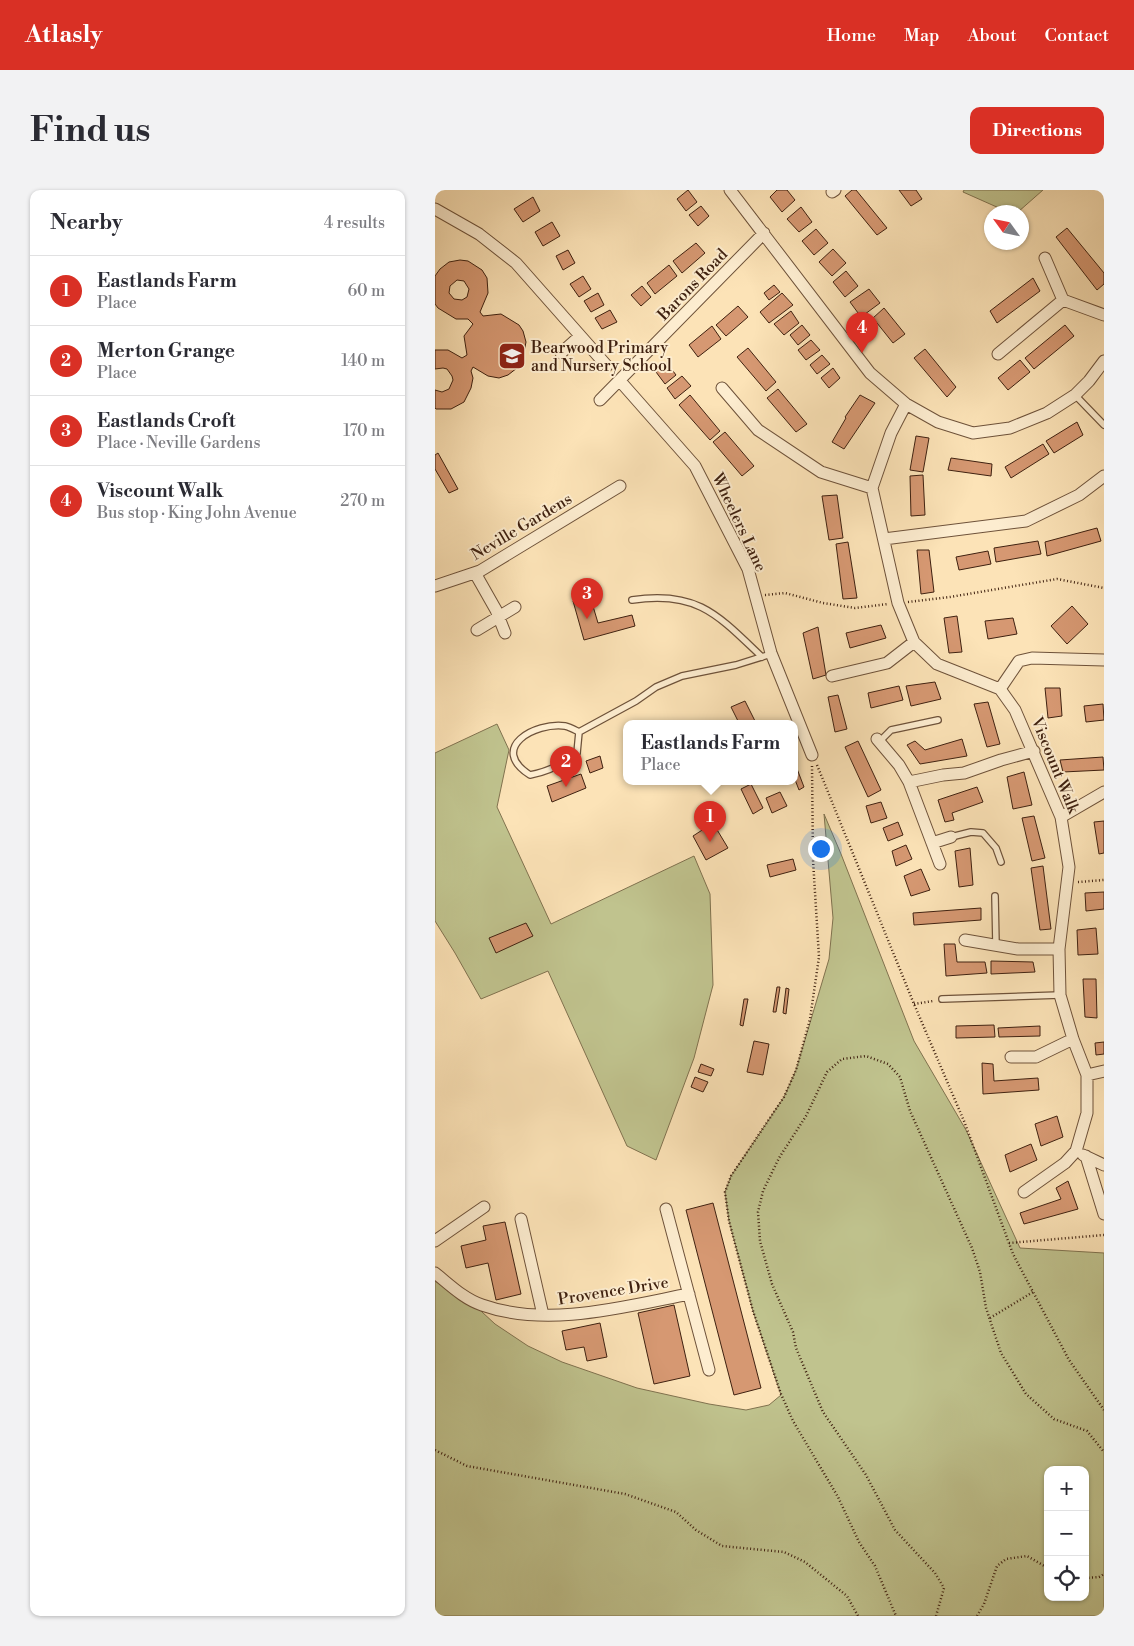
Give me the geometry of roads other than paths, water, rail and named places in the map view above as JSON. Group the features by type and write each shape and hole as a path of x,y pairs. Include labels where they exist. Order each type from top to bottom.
{"street":[{"path":"731,190 870,373 906,404 938,422 973,433 1010,428 1047,413 1075,395 1089,381 1104,361"},
{"path":"435,209 479,234 516,263 607,366"},
{"name":"Barons Road","path":"600,400 764,233"},
{"path":"1045,258 1063,300 1104,315"},
{"path":"998,354 1063,300"},
{"path":"561,353 580,336"},
{"name":"Wheelers Lane","path":"620,381 695,466 748,569 766,655 796,720"},
{"path":"722,388 758,430 821,472 872,488"},
{"path":"906,404 891,433 872,488 898,603 914,642 937,664 999,689 1019,661 1032,658 1104,660"},
{"path":"884,538 1026,521 1079,495 1104,476"},
{"name":"Neville Gardens","path":"435,586 475,573 620,486"},
{"path":"475,573 499,616 505,633"},
{"path":"477,630 515,607"},
{"path":"831,676 887,663 914,642"},
{"name":"Viscount Walk","path":"999,689 1015,710 1034,750 1061,817 1069,867 1059,949 1060,995 1073,1039 1087,1075 1087,1113 1081,1154"},
{"name":"Wheelers Lane","path":"798,725 812,755"},
{"path":"878,741 899,765 909,782 940,864"},
{"path":"909,782 963,773 1034,750"},
{"path":"1061,817 1104,792"},
{"path":"932,843 951,836"},
{"path":"965,940 1017,949 1059,949"},
{"path":"1011,1058 1036,1057 1073,1039"},
{"path":"1087,1075 1104,1071"},
{"path":"1081,1154 1104,1166"},
{"path":"1024,1192 1081,1154"},
{"path":"1081,1154 1104,1214"},
{"path":"435,1241 484,1207"},
{"name":"Provence Drive","path":"665,1209 709,1370"},
{"name":"Provence Drive","path":"521,1219 543,1315"},
{"name":"Provence Drive","path":"435,1273 468,1299 482,1305 517,1314 564,1316 689,1294"}],"lane":[{"path":"1075,395 1104,425"},
{"path":"631,600 654,596 687,601 701,606 766,655"},
{"path":"579,732 665,683 682,676 735,665 766,655"},
{"path":"878,741 891,730 938,720"},
{"path":"566,726 579,732 577,753 565,763 540,773 529,775 516,764 513,755 516,743 521,737 532,732 554,727 566,726"},
{"path":"951,836 971,832 983,833 996,848 1001,862"},
{"path":"995,896 996,945"},
{"path":"942,999 1060,995"}],"place":[{"name":"Viscount Walk","path":"862,353"},
{"name":"Bearwood Primary and Nursery School","path":"512,356"},
{"name":"Eastlands Croft","path":"587,619"},
{"name":"Merton Grange","path":"566,787"},
{"name":"Eastlands Farm","path":"710,842"}]}
